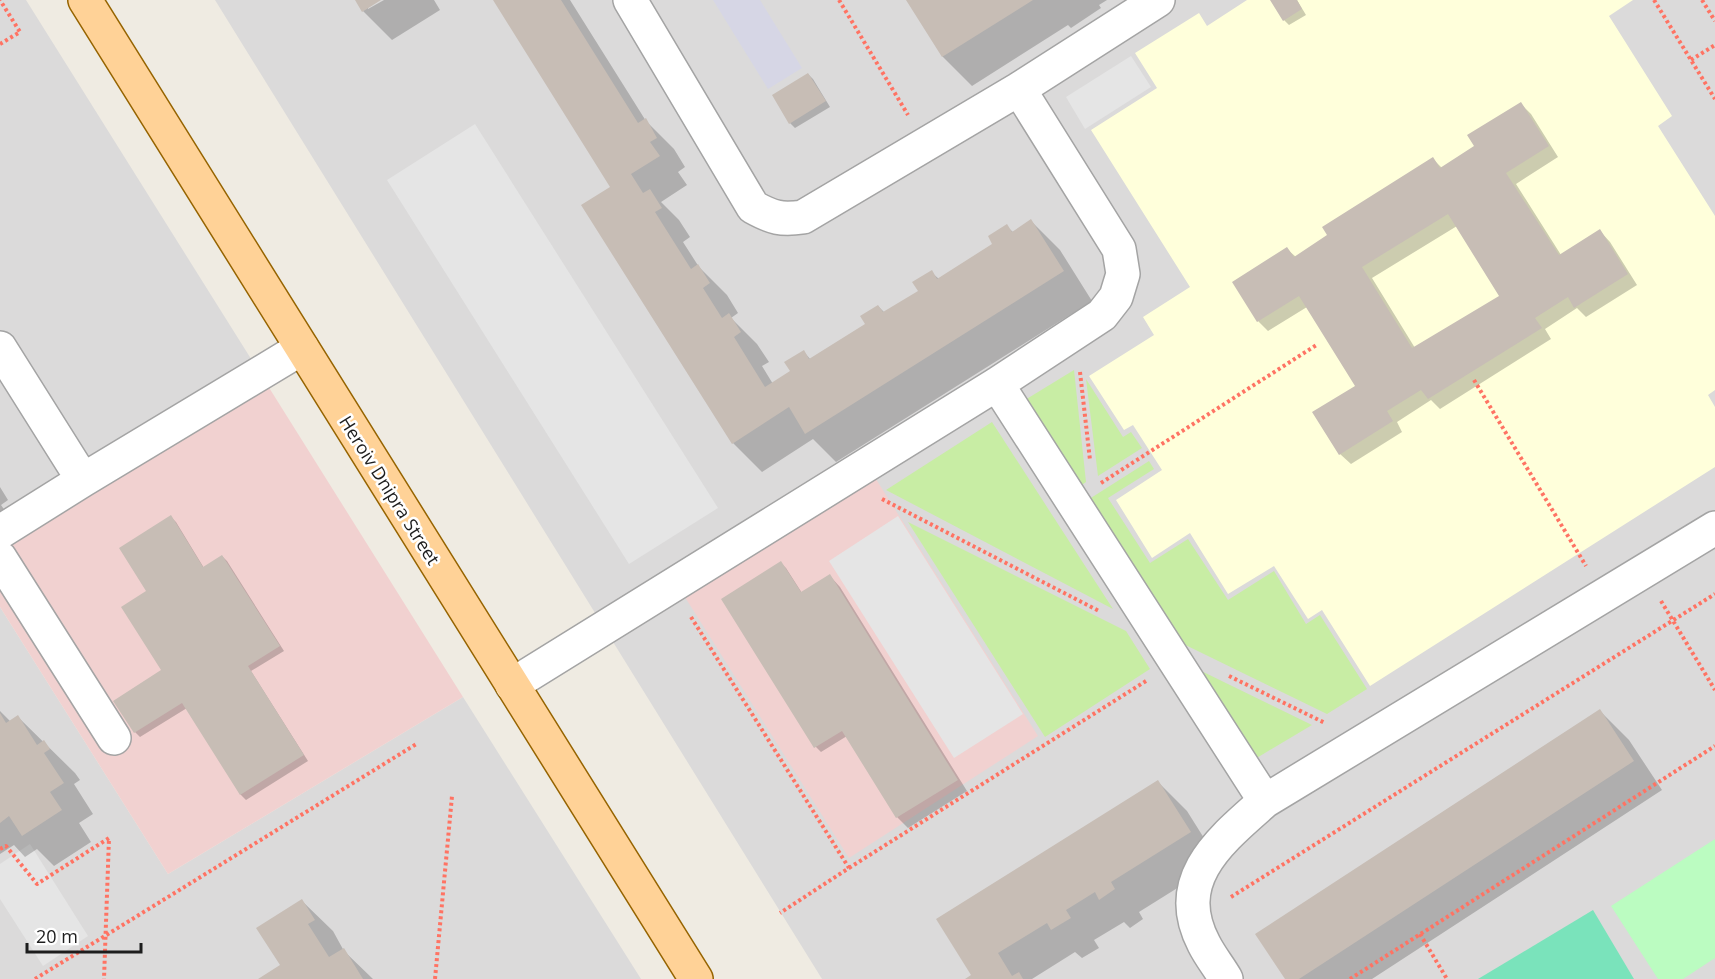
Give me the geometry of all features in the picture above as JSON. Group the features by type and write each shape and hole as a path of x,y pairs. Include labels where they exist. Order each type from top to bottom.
{"main road":[{"name":"Heroiv Dnipra Street","path":"85,0 696,979"}],"lane":[{"path":"630,0 753,207 768,215 786,219 803,217 1020,89 1158,0"},
{"path":"512,685 997,384 1102,315 1116,297 1123,274 1119,249 1020,89"},
{"path":"0,348 83,480"},
{"path":"0,532 302,348"},
{"path":"997,384 1083,495 1175,663 1264,801"},
{"path":"1226,979 1203,943 1194,919 1192,909 1194,888 1200,869 1223,839 1264,801 1715,528"},
{"path":"0,558 114,738"}],"path":[{"path":"0,0 20,32 0,44"},
{"path":"839,0 926,144"},
{"path":"1654,0 1715,99"},
{"path":"1702,0 1715,21"},
{"path":"1691,60 1715,45"},
{"path":"1075,333 1083,495 1318,344"},
{"path":"1474,380 1586,567"},
{"path":"873,495 1101,612"},
{"path":"1643,573 1715,690"},
{"path":"672,585 849,868"},
{"path":"1194,919 1715,594"},
{"path":"780,913 1175,663"},
{"path":"1228,675 1332,726"},
{"path":"35,979 418,742"},
{"path":"1350,979 1715,746"},
{"path":"435,979 452,796"},
{"path":"0,849 6,846 38,884 109,838 104,979"},
{"path":"1420,934 1447,979"}],"shaded area":[{"path":"0,0 26,0 268,386 0,551"},
{"path":"215,0 1715,0 1715,979 822,979"},
{"path":"713,0 760,0 802,68 768,89"},
{"path":"1247,0 1633,0 1609,16 1672,116 1658,126 1715,216 1715,390 1708,395 1715,407 1715,467 1370,686 1322,610 1308,619 1274,566 1228,594 1190,533 1152,558 1116,500 1162,470 1133,425 1124,430 1089,376 1154,335 1143,317 1190,287 1091,130 1157,88 1135,53 1199,13 1207,26"},
{"path":"1131,56 1151,87 1085,129 1066,97"},
{"path":"475,124 718,508 629,564 387,180"},
{"path":"268,386 463,697 168,874 0,607 0,551"},
{"path":"874,476 1038,736 849,858 683,594"},
{"path":"898,516 1023,714 954,758 829,561"},
{"path":"0,607 168,874 463,697 641,979 0,979"},
{"path":"30,844 88,936 43,966 0,899 0,864"}],"green space":[{"path":"1074,370 1086,482 1075,490 1020,403"},
{"path":"1086,379 1123,437 1131,432 1142,448 1098,476"},
{"path":"992,422 1113,609 886,490"},
{"path":"1149,461 1154,469 1108,498 1150,563 1188,539 1228,600 1274,571 1306,624 1320,615 1367,689 1327,714 1167,636 1083,503"},
{"path":"908,522 1126,631 1150,669 1045,737"},
{"path":"1187,664 1312,725 1250,762"},
{"path":"1715,839 1715,958 1683,979 1658,979 1611,906"},
{"path":"1593,910 1634,979 1478,979"}],"building":[{"path":"355,0 381,0 362,12"},
{"path":"493,0 561,0 638,123 646,118 657,138 650,142 660,156 631,174 643,193 650,189 662,208 655,212 691,269 698,264 710,283 703,288 722,318 729,313 741,332 734,337 765,387 790,371 784,362 804,350 809,359 865,324 860,316 878,305 883,312 918,291 912,282 932,270 937,279 992,244 988,236 1007,224 1012,232 1031,219 1064,271 805,434 789,407 732,444 581,205 610,187"},
{"path":"906,0 1033,0 942,57"},
{"path":"1270,0 1297,0 1302,9 1283,21"},
{"path":"808,73 826,101 789,124 772,95"},
{"path":"1521,102 1549,146 1506,173 1559,255 1600,229 1628,274 1574,308 1568,297 1535,318 1542,328 1428,399 1421,390 1387,411 1393,421 1339,455 1312,412 1355,386 1299,296 1257,322 1232,282 1287,247 1294,257 1327,235 1322,227 1433,157 1440,168 1474,146 1467,135","holes":["1448,214 1499,296 1412,348 1362,267"]},
{"path":"171,515 203,567 222,555 280,646 248,666 304,755 240,795 182,703 134,733 113,701 161,670 121,607 146,591 119,548"},
{"path":"781,561 801,592 830,574 958,780 896,818 842,731 814,748 721,599"},
{"path":"1600,709 1634,761 1299,979 1285,979 1255,934"},
{"path":"0,713 6,723 18,715 37,745 44,740 50,749 44,753 64,783 50,792 62,810 22,836 9,816 0,823"},
{"path":"1158,780 1191,832 1111,882 1115,889 1099,900 1095,892 1066,910 1071,918 1051,930 1047,923 998,953 1012,976 1019,972 1023,979 965,979 971,975 936,919"},
{"path":"302,899 315,920 308,924 329,957 344,948 363,979 258,979 280,965 256,928"}]}
